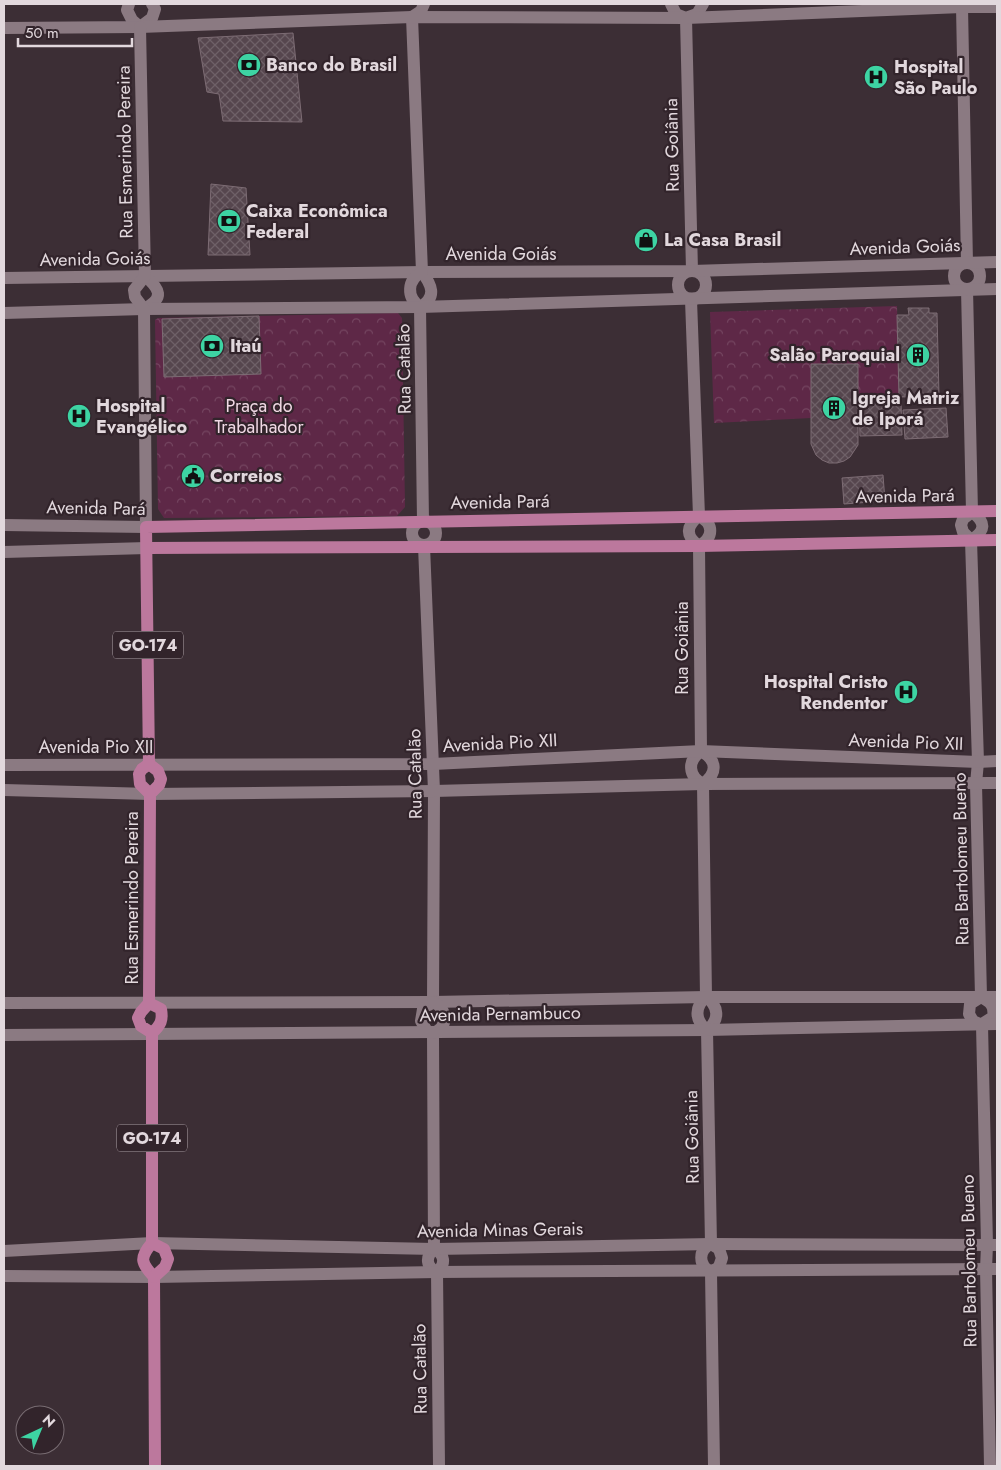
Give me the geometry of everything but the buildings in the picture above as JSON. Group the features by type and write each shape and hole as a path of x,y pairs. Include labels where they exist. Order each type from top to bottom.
{"main road":[{"name":"Avenida Pará","path":"146,526 997,511"},
{"name":"Rua Esmerindo Pereira","path":"146,526 149,764"},
{"path":"147,548 699,546 997,540"},
{"name":"Rua Esmerindo Pereira","path":"149,764 158,771 162,779 150,794 149,1003 140,1012 138,1018 141,1026 152,1033"},
{"name":"Rua Esmerindo Pereira","path":"149,764 139,774 140,784 150,794"},
{"name":"Rua Esmerindo Pereira","path":"149,1003 160,1009 162,1017 160,1025 152,1033 152,1243 144,1253 142,1260 154,1277 155,1466"},
{"path":"152,1243 164,1249 168,1259 165,1267 154,1277"}],"street":[{"name":"Rua Esmerindo Pereira","path":"129,4 127,10 132,20 140,27 145,276 134,290 135,298 144,309 146,526"},
{"path":"140,27 152,18 155,9 152,4"},
{"path":"401,4 406,13 412,17"},
{"path":"412,17 421,11 424,4"},
{"path":"671,4 676,14 686,18 697,14 703,4"},
{"path":"4,28 140,27 412,17 686,18 962,5 997,7"},
{"path":"962,5 966,262"},
{"name":"Rua Catalão","path":"412,17 422,272 429,281 432,291 428,301 420,307"},
{"name":"Rua Goiânia","path":"686,18 692,271"},
{"path":"966,262 978,268 980,276 978,284 971,289 967,289 958,286 953,278 955,269 966,262"},
{"name":"Avenida Goiás","path":"4,278 422,272 692,271 997,262"},
{"path":"692,271 701,274 707,286 700,298 691,300 680,292 678,282 684,274 692,271"},
{"name":"Rua Catalão","path":"422,272 413,278 410,289 412,299 420,307 423,521 416,524 412,535 416,542 424,546 434,764 433,1002"},
{"path":"144,309 156,299 158,294 156,286 145,276"},
{"name":"Rua Bartolomeu Bueno","path":"967,289 972,512"},
{"path":"4,313 144,309 420,307 997,289"},
{"name":"Rua Goiânia","path":"691,300 699,516"},
{"name":"Rua Bartolomeu Bueno","path":"971,540 981,532 983,526 980,518 972,512"},
{"name":"Rua Bartolomeu Bueno","path":"972,512 963,519 961,525 971,540 978,762 976,784 981,997"},
{"name":"Rua Goiânia","path":"699,516 706,520 710,527 710,535 706,542 699,546"},
{"name":"Rua Goiânia","path":"699,516 691,522 688,532 691,540 699,546"},
{"path":"423,521 427,521 434,526 437,533 434,541 424,546"},
{"name":"Avenida Pará","path":"4,525 146,526"},
{"name":"Rua Goiânia","path":"699,546 700,751"},
{"path":"4,552 147,548"},
{"name":"Rua Goiânia","path":"700,751 708,755 713,762 714,771 710,779 703,784"},
{"name":"Rua Goiânia","path":"700,751 691,761 690,768 697,781 703,784"},
{"name":"Avenida Pio XII","path":"4,765 434,764 700,751 978,762 997,761"},
{"path":"4,790 150,794 434,791 703,784 997,783"},
{"name":"Rua Goiânia","path":"703,784 706,997 699,1005 697,1014 700,1023 708,1030"},
{"name":"Rua Goiânia","path":"706,997 714,1004 717,1013 714,1023 708,1030 710,1244"},
{"name":"Avenida Pernambuco","path":"4,1003 433,1002 706,997 997,997"},
{"path":"981,997 991,1003 994,1009 993,1017 982,1024 973,1021 969,1014 970,1004 981,997"},
{"name":"Rua Catalão","path":"433,1002 442,1008 445,1018 442,1027 433,1033"},
{"name":"Rua Catalão","path":"433,1002 423,1009 421,1021 427,1030 433,1033"},
{"name":"Rua Bartolomeu Bueno","path":"982,1024 992,1245 990,1466"},
{"name":"Avenida Pernambuco","path":"4,1035 708,1030 997,1024"},
{"name":"Rua Catalão","path":"433,1033 434,1249 428,1256 428,1261 432,1270 437,1272 439,1466"},
{"name":"Avenida Minas Gerais","path":"4,1251 152,1243 434,1249 710,1244 992,1245"},
{"name":"Rua Goiânia","path":"710,1244 719,1248 722,1258 719,1267 711,1272"},
{"name":"Rua Goiânia","path":"710,1244 704,1249 701,1258 704,1266 711,1272 714,1466"},
{"path":"4,1276 154,1277 437,1272 992,1269"}],"green space":[{"path":"897,306 899,397 858,397 857,364 811,364 811,418 714,423 710,312"},
{"name":"Praça do Trabalhador","path":"398,313 402,318 405,507 397,516 164,518 158,509 155,320 158,318"}],"place":[{"name":"Banco do Brasil","path":"249,65"},
{"name":"Hospital São Paulo","path":"876,77"},
{"name":"Caixa Econômica Federal","path":"229,221"},
{"name":"La Casa Brasil","path":"646,240"},
{"name":"Itaú","path":"212,346"},
{"name":"Salão Paroquial","path":"918,355"},
{"name":"Igreja Matriz de Iporá","path":"834,408"},
{"name":"Hospital Evangélico","path":"79,416"},
{"name":"Correios","path":"193,476"},
{"name":"Hospital Cristo Rendentor","path":"906,692"}]}
